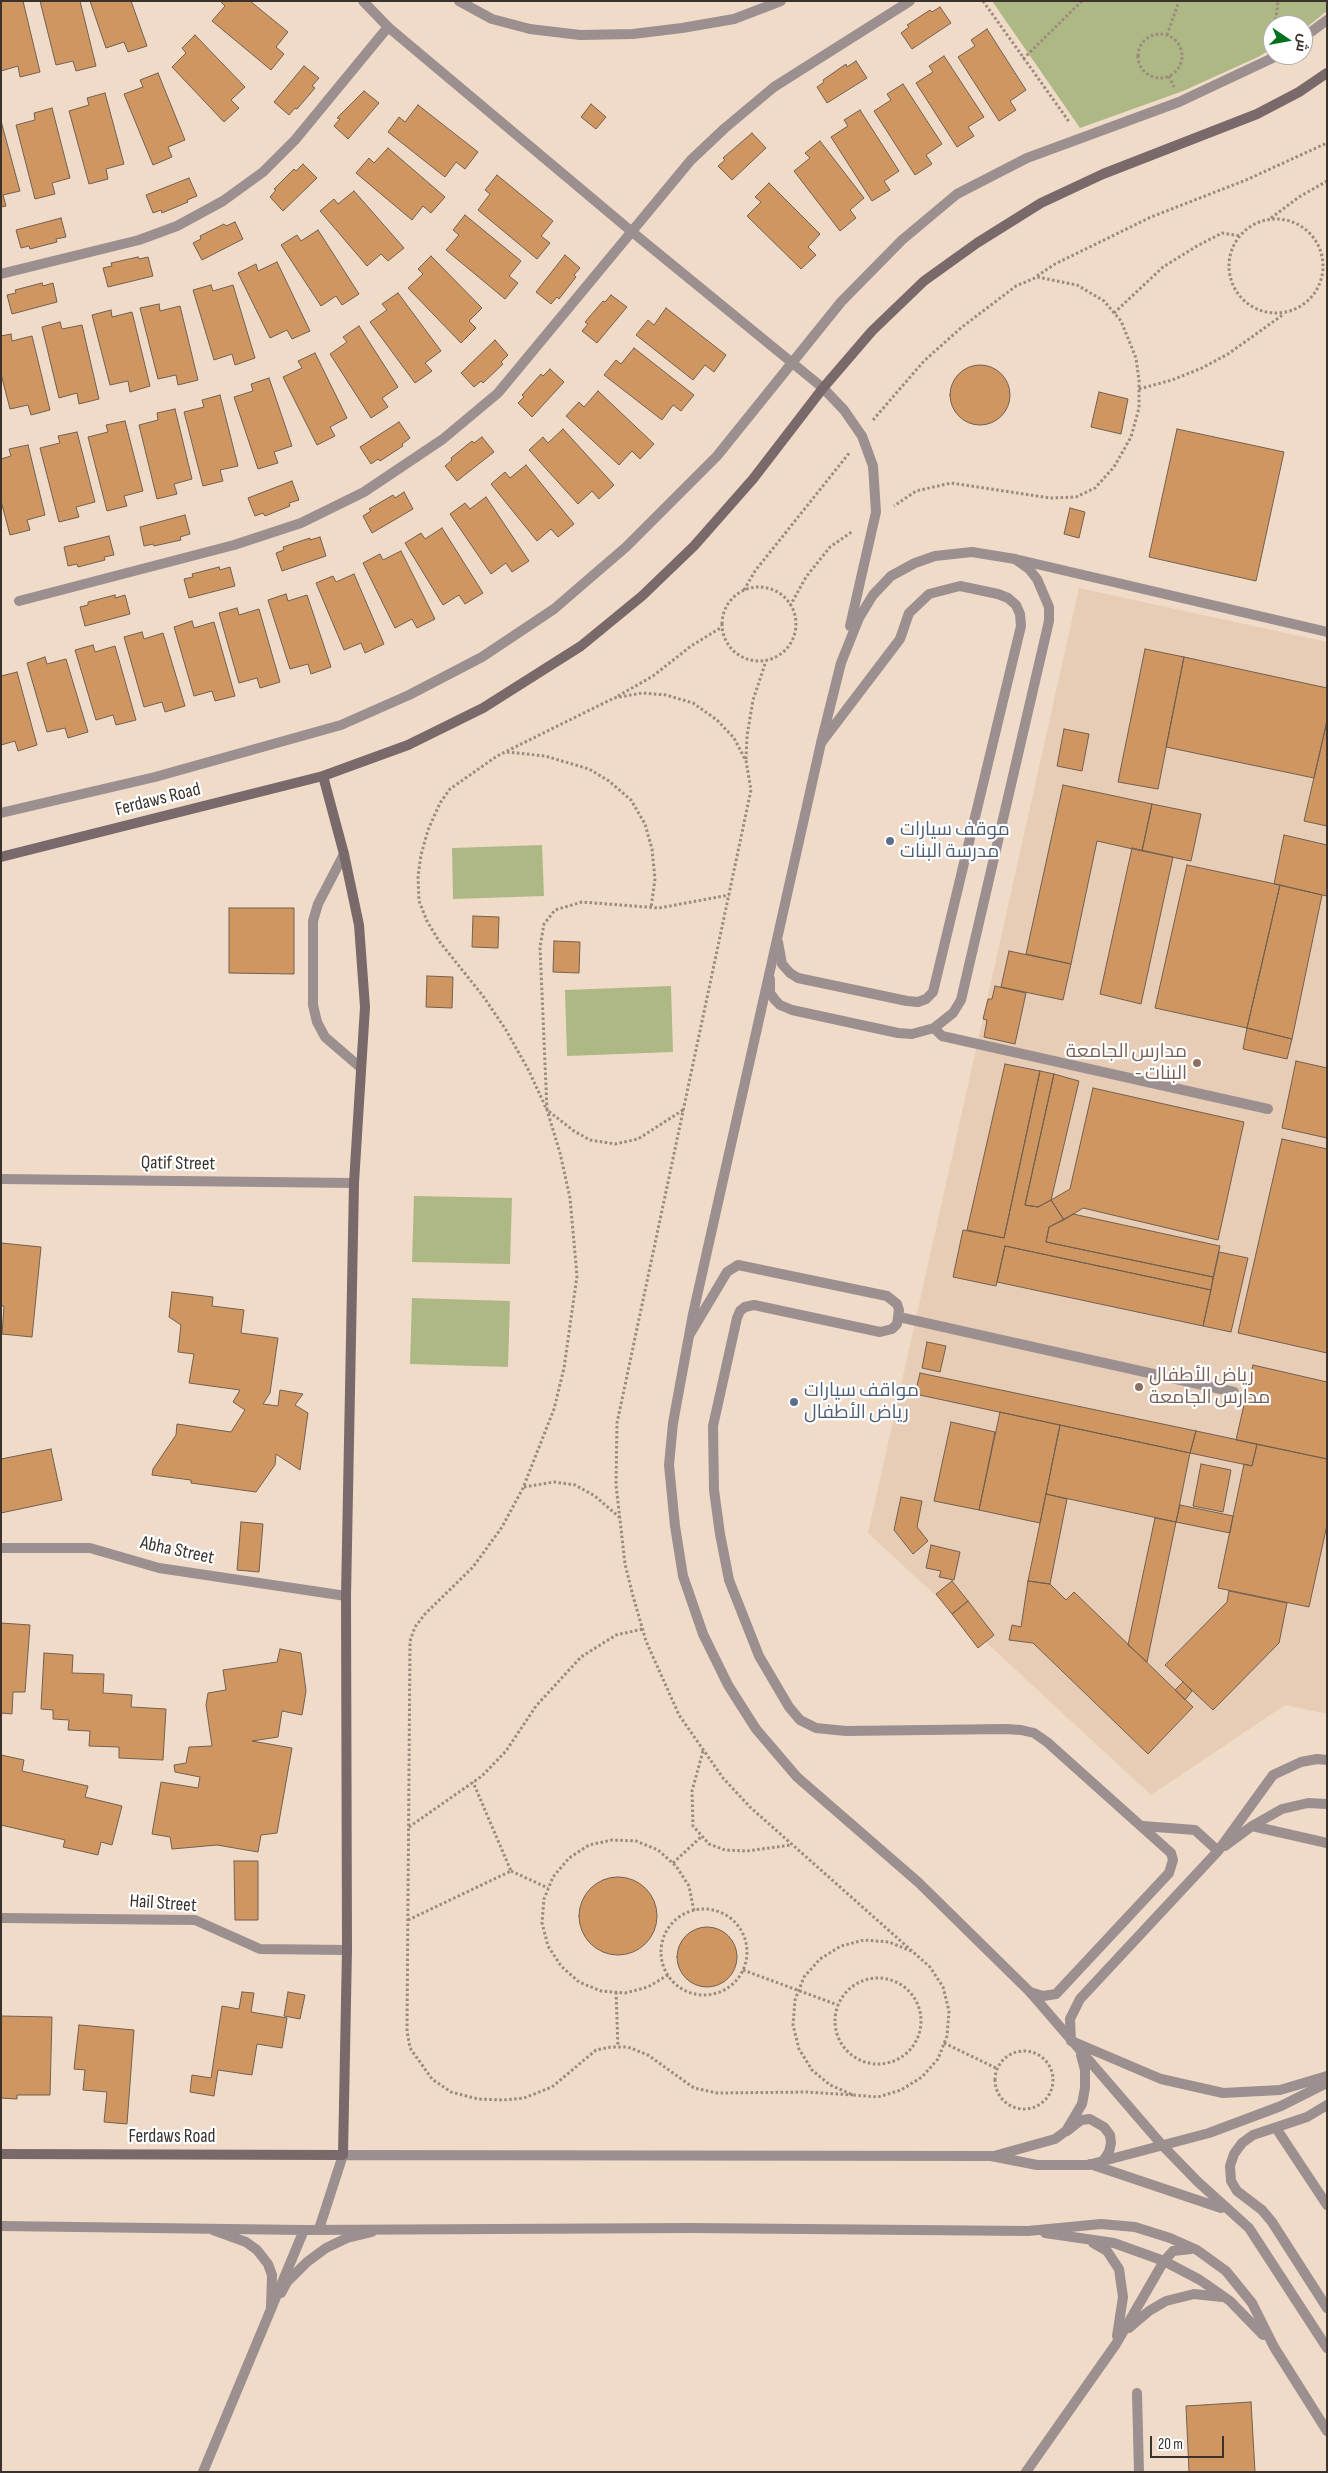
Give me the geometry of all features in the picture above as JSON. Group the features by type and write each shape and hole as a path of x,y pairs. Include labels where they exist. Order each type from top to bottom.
{"street":[{"path":"363,1 388,27 631,231 823,388 844,410 862,436 873,466 876,512 821,743 769,976 689,1336 673,1423 669,1465 675,1526 683,1576 703,1634 728,1685 756,1729 797,1777 918,1882 1030,1992 1162,2145 1233,2214"},
{"path":"459,1 492,19 530,29 580,35 633,34 734,19 781,1"},
{"path":"19,601 234,545 301,523 364,492 443,439 498,393 691,160 774,87 910,1"},
{"path":"1313,30 1327,20"},
{"path":"1,274 139,240 177,226 223,201 263,172 295,140 388,27"},
{"path":"1,813 155,777 341,726 410,695 482,657 554,608 626,547 717,456 848,295 902,240 957,194 1027,158 1179,102 1263,63"},
{"name":"Ferdaws Road","path":"1,856 323,776 408,745 483,708 581,646 642,596 694,546 753,479 823,388 872,331 924,281 1041,202 1103,174 1257,114 1299,92 1327,73"},
{"path":"841,663 858,618 873,595 891,576 915,563 935,556 972,552 1015,559 1327,632"},
{"path":"769,976 770,993 780,1005 792,1010 898,1033 912,1034 934,1028 949,1017 961,1000 1046,641 1049,607 1045,593 1029,569 1015,559"},
{"path":"778,938 782,964 790,973 798,978 907,1001 918,1002 926,999 933,992 1021,626 1020,614 1016,606 1008,598 998,594 960,586 929,594 909,612 900,639 821,743"},
{"path":"319,2229 343,2155 348,1950 346,1596 354,1184 364,1007 363,965 359,924 344,854 323,776"},
{"path":"344,854 318,904 313,921 313,1004 317,1022 325,1037 361,1068"},
{"path":"934,1028 942,1036 1268,1109"},
{"name":"Qatif Street","path":"1,1179 354,1184"},
{"path":"689,1336 726,1272 738,1265 887,1296 897,1304 899,1317 892,1329 880,1332 754,1305 745,1307 737,1318 714,1426 714,1490 720,1534 729,1580 759,1656 789,1707 800,1720 816,1728 846,1731 1006,1729 1034,1733 1047,1742 1171,1853 1173,1860 1169,1873 1056,1994 1044,1996 1030,1992"},
{"path":"899,1317 1234,1392"},
{"name":"Abha Street","path":"1,1548 90,1548 159,1568 346,1596"},
{"path":"1071,2041 1070,2019 1080,1999 1218,1852 1273,1775 1301,1762 1317,1759 1327,1760"},
{"path":"1218,1852 1252,1826 1282,1809 1295,1805 1327,1804"},
{"path":"1142,1826 1195,1830 1218,1852"},
{"path":"1252,1826 1327,1843"},
{"name":"Hail Street","path":"1,1918 195,1920 260,1949 348,1950"},
{"path":"1071,2041 1161,2079 1223,2092 1280,2090 1327,2076"},
{"path":"1066,2131 1082,2104 1085,2088 1085,2070 1080,2052"},
{"path":"343,2155 991,2156 1037,2165 1090,2164 1209,2133 1263,2113 1327,2083"},
{"path":"1327,2105 1307,2116 1253,2135 1242,2143 1234,2154 1230,2166 1231,2181 1237,2191 1262,2210 1272,2222 1327,2308"},
{"path":"991,2156 1054,2139 1081,2120 1090,2119 1104,2127 1110,2135 1109,2152 1103,2161"},
{"path":"1276,2128 1327,2205"},
{"name":"Ferdaws Road","path":"1,2154 343,2155"},
{"path":"1090,2164 1212,2204 1242,2220 1259,2241 1327,2348"},
{"path":"1,2226 304,2230 701,2228 1028,2231 1101,2224 1118,2225 1152,2232 1197,2250 1226,2272 1239,2285 1252,2303 1274,2347 1327,2431"},
{"path":"206,2228 233,2236 258,2250 268,2264 272,2275 270,2308"},
{"path":"270,2308 287,2282 307,2262 326,2248 348,2238 382,2229"},
{"path":"203,2472 304,2230"},
{"path":"1028,2231 1114,2243 1164,2261 1200,2280 1230,2301 1274,2347"},
{"path":"1083,2239 1107,2251 1118,2269 1123,2297 1116,2344"},
{"path":"1026,2472 1116,2344 1164,2261 1173,2251 1181,2249 1197,2250"},
{"path":"1116,2344 1135,2322 1166,2301 1204,2294 1216,2295 1230,2301"},
{"path":"1137,2392 1140,2472"}],"path":[{"path":"983,1 1080,138"},
{"path":"1023,59 1082,1"},
{"path":"1166,36 1179,1"},
{"path":"1276,15 1278,1"},
{"path":"1151,36 1166,36 1176,41 1180,47 1181,61 1179,67 1169,76 1155,78 1149,76 1140,66 1138,52 1145,40 1151,36"},
{"path":"744,590 755,571 862,436 876,414 931,355 962,327 1008,292 1037,277 1055,264 1151,217 1246,180 1327,143"},
{"path":"1271,218 1299,197 1327,181"},
{"path":"1139,389 1172,380 1202,368 1228,354 1288,312 1308,301 1317,289 1322,275 1324,260 1320,246 1311,233 1300,224 1286,218 1271,218 1256,222 1240,236 1229,256 1229,271 1233,286 1241,298 1252,307 1266,313 1288,312"},
{"path":"1114,313 1163,267 1197,246 1222,233 1240,236"},
{"path":"790,606 806,577 830,547 876,512 894,506 916,492 951,483 1050,498 1076,497 1095,488 1114,467 1131,437 1136,418 1139,389 1136,358 1130,339 1121,321 1104,301 1078,285 1037,277"},
{"path":"755,587 767,588 778,592 790,606 796,621 795,633 791,644 783,653 766,660 750,661 739,656 727,644 722,628 722,616 734,596 744,590 755,587"},
{"path":"722,628 691,646 654,676 506,752 450,789 440,803 428,830 421,855 418,876 419,901 439,942 483,996 506,1030 529,1071 546,1110 560,1152 570,1198 577,1276 573,1315 554,1409 523,1488 502,1527 473,1566 425,1614 415,1627 410,1640 407,2031 410,2048 432,2079 451,2092 478,2098 503,2100 524,2098 552,2087 596,2050 618,2047 628,2047 648,2055 694,2088 717,2093 806,2092 878,2096 902,2090 922,2077 938,2059 947,2036 949,2011 943,1987 930,1967 750,1807 723,1778 703,1751 679,1715 643,1629 625,1564 616,1485 617,1423 751,790 746,761 747,736 760,674 766,660"},
{"path":"614,698 650,694 666,695 693,703 717,720 734,738 746,761"},
{"path":"506,752 545,756 589,769 609,781 631,800 646,824 652,849 655,879 651,908"},
{"path":"546,1110 540,947 544,924 555,910 582,902 659,908 729,895"},
{"path":"546,1110 574,1131 590,1140 615,1144 638,1139 684,1109"},
{"path":"523,1488 554,1482 575,1485 595,1496 619,1517"},
{"path":"408,1827 473,1782 506,1752 536,1706 581,1657 616,1635 643,1629"},
{"path":"703,1751 692,1791 693,1826 709,1844 725,1850 747,1851 792,1845"},
{"path":"473,1782 511,1872 548,1888"},
{"path":"673,1863 702,1836"},
{"path":"668,1974 648,1987 625,1993 601,1991 579,1982 560,1966 548,1946 542,1923 544,1899 548,1888 553,1876 568,1858 589,1845 612,1840 636,1841 658,1850 673,1863 689,1886 694,1911"},
{"path":"408,1920 511,1872"},
{"path":"714,1910 727,1915 737,1924 744,1935 747,1948 743,1970 732,1985 721,1992 708,1996 694,1995 682,1989 668,1974 661,1956 662,1942 676,1920 694,1911 714,1910"},
{"path":"853,2095 830,2085 812,2070 799,2049 793,2025 795,2000 804,1978 820,1959 841,1946 864,1940 889,1942 912,1951"},
{"path":"743,1970 838,2005"},
{"path":"874,1977 888,1978 911,1992 917,2004 921,2017 920,2030 915,2043 900,2057 882,2064 868,2063 856,2058 845,2049 838,2038 835,2024 838,2005 850,1988 861,1981 874,1977"},
{"path":"616,1992 618,2047"},
{"path":"944,2043 998,2069"},
{"path":"1023,2051 1040,2056 1051,2070 1053,2078 1049,2096 1034,2107 1017,2108 1009,2104 998,2090 996,2082 998,2069 1006,2058 1014,2053 1023,2051"}],"shaded area":[{"path":"1079,588 1327,642 1327,1714 1285,1705 1151,1795 868,1533"}],"green space":[{"path":"992,1 1327,1 1327,11 1313,22 1313,15 1263,15 1263,54 1258,57 1183,91 1080,128"},
{"path":"542,845 544,896 453,899 452,848"},
{"path":"671,986 673,1052 567,1056 565,990"},
{"path":"414,1196 512,1198 510,1264 412,1262"},
{"path":"412,1298 510,1301 508,1367 410,1364"}],"building":[{"path":"1,1 23,1 40,72 20,77 18,66 1,71"},
{"path":"40,1 80,1 96,66 76,71 73,61 56,65"},
{"path":"90,1 131,1 147,46 128,52 124,42 106,48"},
{"path":"220,1 250,1 288,32 276,47 284,54 271,70 212,21 225,6"},
{"path":"940,7 951,23 912,49 901,33 909,27 907,25 930,10 932,12"},
{"path":"987,29 1026,90 1010,101 1016,110 999,121 958,57 975,46 971,40"},
{"path":"195,35 245,87 231,100 239,108 224,122 172,67 186,53 182,48"},
{"path":"944,56 984,117 968,127 974,136 957,147 916,83 933,72 929,66"},
{"path":"856,61 867,78 827,103 817,87 824,82 823,80 846,64 847,67"},
{"path":"304,66 319,78 312,86 315,88 297,109 295,108 289,115 274,102"},
{"path":"158,73 185,140 168,147 172,157 153,165 124,94 143,87 140,80"},
{"path":"903,84 942,144 926,155 932,164 915,175 874,111 891,100 887,94"},
{"path":"364,91 379,103 348,139 334,126 340,119 337,118"},
{"path":"105,93 124,164 106,169 108,179 89,184 69,111 89,105 87,98"},
{"path":"591,104 606,117 596,129 581,117"},
{"path":"418,105 478,152 465,169 456,162 445,177 388,132 399,117 405,122"},
{"path":"52,108 70,178 52,183 55,194 35,199 16,125 35,120 34,113"},
{"path":"860,110 899,171 884,181 890,190 872,201 831,137 848,126 844,120"},
{"path":"1,121 20,191 3,195 6,206 1,207"},
{"path":"752,133 766,148 732,180 718,166 725,160 723,158"},
{"path":"820,141 864,198 850,210 856,218 840,231 794,171 810,158 805,153"},
{"path":"388,148 445,197 431,213 423,206 412,220 356,173 369,158 374,163"},
{"path":"303,164 317,178 283,211 270,197 276,190 274,189 294,169 296,171"},
{"path":"497,175 553,221 541,236 550,243 537,259 478,210 490,194 485,190"},
{"path":"189,178 197,196 162,213 161,210 153,213 146,195"},
{"path":"769,183 820,234 808,247 816,255 801,269 747,216 761,202 755,197"},
{"path":"354,191 404,248 388,261 381,254 367,266 320,211 334,199 338,204"},
{"path":"465,215 521,261 509,276 518,283 505,299 446,250 459,235 453,230"},
{"path":"61,218 66,237 56,239 57,242 30,249 29,246 21,248 16,230"},
{"path":"235,222 243,239 202,260 193,243 201,239 200,236 224,224 226,226"},
{"path":"318,230 359,294 342,305 336,296 321,306 281,245 297,235 301,241"},
{"path":"565,255 580,268 574,275 576,277 559,299 557,297 551,304 536,292"},
{"path":"431,256 482,308 469,321 476,328 461,343 408,288 423,274 418,269"},
{"path":"138,257 139,259 148,257 153,276 108,287 103,268 112,266 111,263"},
{"path":"277,262 310,331 292,339 287,330 270,338 238,273 256,264 258,271"},
{"path":"42,283 43,286 53,283 57,302 12,314 7,295 16,293 15,290"},
{"path":"211,285 213,291 233,285 255,358 235,365 232,354 214,360 193,290"},
{"path":"398,293 441,351 425,363 432,371 415,383 370,322 387,310 382,304"},
{"path":"611,295 627,307 597,343 582,331 588,324 585,322 603,301 605,302"},
{"path":"159,304 160,311 180,306 198,380 178,385 176,375 158,379 140,308"},
{"path":"666,308 726,355 714,372 705,365 693,380 636,335 648,320 654,325"},
{"path":"111,310 112,317 132,312 150,386 130,392 128,381 110,385 92,315"},
{"path":"60,322 62,329 82,325 99,399 79,404 77,393 59,398 42,327"},
{"path":"359,326 398,387 382,398 388,407 371,418 330,354 347,342 343,337"},
{"path":"11,334 12,341 32,336 50,410 31,415 28,405 10,409 1,374 1,336"},
{"path":"495,340 508,355 501,362 503,364 483,383 481,381 474,387 461,373"},
{"path":"634,348 694,395 681,411 673,405 662,420 604,375 616,360 621,364"},
{"path":"315,353 347,418 330,427 335,436 317,445 283,377 302,368 298,361"},
{"path":"974,365 986,365 1002,373 1008,383 1010,395 1008,407 1002,417 986,425 974,425 958,417 950,401 950,389 958,373"},
{"path":"550,369 564,382 532,417 518,403 524,397 522,395 541,374 543,376"},
{"path":"269,378 292,446 274,452 278,463 258,469 234,397 253,391 251,384"},
{"path":"598,391 654,444 640,459 632,451 619,465 566,416 579,402 584,407"},
{"path":"1099,392 1128,399 1121,434 1091,427"},
{"path":"220,395 238,466 220,470 223,481 203,486 184,412 204,407 202,400"},
{"path":"175,409 192,479 174,484 177,494 157,499 139,425 158,420 157,413"},
{"path":"125,421 143,491 124,496 127,506 107,511 88,437 108,432 106,425"},
{"path":"399,422 410,438 402,444 403,446 380,461 378,459 371,464 360,447"},
{"path":"563,429 614,485 599,499 592,491 578,504 529,450 543,437 548,443"},
{"path":"1177,429 1284,452 1256,581 1149,557"},
{"path":"77,432 95,502 76,507 79,517 59,522 40,448 60,443 58,436"},
{"path":"482,437 494,452 457,481 445,466 452,460 451,458 472,441 474,443"},
{"path":"28,445 45,515 27,520 30,530 10,535 1,501 1,459 11,456 9,449"},
{"path":"526,465 574,524 558,537 551,529 537,541 491,484 505,472 510,478"},
{"path":"292,481 299,500 289,503 290,506 265,516 263,513 255,516 248,498"},
{"path":"404,492 413,509 372,533 363,516 371,511 369,509 393,495 395,498"},
{"path":"486,497 529,561 512,572 506,563 491,574 450,514 465,503 470,509"},
{"path":"1070,508 1085,512 1079,538 1064,534"},
{"path":"185,515 190,534 180,537 181,540 154,546 153,544 144,546 140,527"},
{"path":"442,528 483,593 465,604 459,595 443,605 405,543 421,533 425,539"},
{"path":"109,536 114,555 104,557 105,560 78,567 77,564 68,566 64,547"},
{"path":"320,537 326,556 282,571 276,553 284,550 283,547 310,538 310,540"},
{"path":"401,551 435,619 417,628 412,619 395,628 363,563 380,554 383,560"},
{"path":"219,567 220,570 230,567 235,586 189,598 184,579 193,577 192,574"},
{"path":"354,574 384,644 365,653 361,643 344,650 316,583 333,576 336,582"},
{"path":"286,594 288,601 307,595 331,667 311,674 308,664 290,669 268,600"},
{"path":"115,595 115,598 125,595 130,614 85,626 80,607 88,605 88,602"},
{"path":"237,608 239,615 259,609 280,682 260,688 257,678 239,683 219,613"},
{"path":"192,621 194,628 214,622 235,696 215,701 212,691 194,696 174,627"},
{"path":"142,632 144,639 163,633 185,706 165,712 162,702 144,707 124,637"},
{"path":"93,645 95,652 115,646 136,720 116,725 113,715 96,720 75,650"},
{"path":"1145,649 1184,657 1158,789 1118,782"},
{"path":"45,657 47,664 66,659 88,732 68,738 65,728 47,732 27,663"},
{"path":"1184,657 1327,688 1327,721 1314,778 1166,747"},
{"path":"17,672 37,745 18,751 15,741 1,745 1,676"},
{"path":"1327,721 1327,826 1304,821"},
{"path":"1064,729 1089,734 1082,771 1057,766"},
{"path":"1063,785 1152,804 1142,851 1097,841 1071,964 1026,954"},
{"path":"1152,804 1201,814 1191,861 1142,851"},
{"path":"1284,835 1327,845 1327,896 1274,884"},
{"path":"1132,848 1173,857 1141,1004 1100,994"},
{"path":"1187,865 1280,885 1247,1028 1155,1008"},
{"path":"1280,885 1322,895 1292,1039 1247,1028"},
{"path":"229,908 294,908 294,974 229,973"},
{"path":"473,916 499,917 498,948 472,947"},
{"path":"554,941 580,942 579,973 553,972"},
{"path":"1009,951 1071,964 1063,1000 1001,987"},
{"path":"427,976 453,977 452,1008 426,1007"},
{"path":"995,986 1026,993 1015,1044 984,1037 987,1020 983,1019 988,999 992,999"},
{"path":"1247,1028 1292,1039 1287,1059 1243,1049"},
{"path":"1296,1061 1327,1068 1327,1138 1282,1128"},
{"path":"1005,1064 1040,1071 1004,1238 967,1230"},
{"path":"1040,1071 1054,1074 1025,1205 1038,1207 1051,1200 1064,1220 1049,1227 1046,1242 1213,1277 1211,1290 1005,1246 996,1286 953,1277 963,1230 1004,1238"},
{"path":"1054,1074 1079,1081 1051,1200 1038,1207 1025,1205"},
{"path":"1093,1088 1244,1122 1218,1240 1083,1208 1064,1220 1051,1200 1070,1189"},
{"path":"1282,1139 1327,1149 1327,1353 1238,1333"},
{"path":"1073,1214 1220,1246 1213,1277 1046,1242 1049,1227"},
{"path":"1,1243 41,1247 32,1337 2,1334 4,1306 1,1306"},
{"path":"1005,1246 1211,1290 1203,1326 997,1282"},
{"path":"1219,1252 1248,1258 1231,1332 1203,1326"},
{"path":"172,1292 213,1297 212,1306 244,1310 241,1333 278,1338 270,1393 263,1404 278,1406 280,1390 303,1394 295,1405 308,1413 300,1470 276,1454 275,1465 256,1492 191,1483 191,1480 152,1475 153,1469 176,1435 177,1424 231,1432 245,1410 233,1402 240,1390 189,1383 194,1354 178,1352 181,1325 169,1317"},
{"path":"927,1342 946,1346 940,1372 922,1368"},
{"path":"1253,1365 1327,1382 1327,1459 1236,1440"},
{"path":"920,1373 1196,1431 1190,1453 915,1394"},
{"path":"1000,1412 1060,1425 1040,1523 979,1510"},
{"path":"951,1422 995,1432 979,1510 934,1501"},
{"path":"1060,1425 1190,1453 1176,1522 1046,1494"},
{"path":"1196,1431 1257,1444 1252,1466 1190,1453"},
{"path":"1257,1444 1327,1459 1327,1525 1309,1607 1218,1588 1244,1464 1252,1466"},
{"path":"51,1449 62,1500 1,1513 1,1459"},
{"path":"1201,1464 1231,1470 1223,1512 1193,1506"},
{"path":"1046,1494 1067,1499 1050,1584 1028,1581"},
{"path":"901,1497 922,1501 917,1527 928,1541 913,1554 894,1530"},
{"path":"1180,1505 1233,1516 1230,1533 1176,1522"},
{"path":"1155,1518 1176,1522 1147,1662 1128,1645"},
{"path":"241,1522 263,1524 259,1572 237,1570"},
{"path":"931,1545 960,1552 954,1580 939,1577 941,1571 926,1568"},
{"path":"952,1581 968,1601 952,1614 936,1594"},
{"path":"1028,1581 1050,1584 1066,1600 1074,1592 1193,1707 1148,1754 1033,1643 1009,1640 1012,1625 1021,1627"},
{"path":"1229,1591 1287,1603 1279,1643 1213,1710 1165,1665 1227,1602"},
{"path":"968,1601 994,1635 978,1648 952,1614"},
{"path":"1,1623 30,1625 25,1692 13,1692 12,1714 1,1713"},
{"path":"280,1649 301,1653 306,1691 302,1715 282,1711 278,1737 252,1741 292,1748 277,1833 261,1835 258,1852 217,1845 172,1849 170,1837 152,1834 161,1782 198,1788 200,1777 175,1772 174,1765 186,1763 189,1747 212,1746 206,1705 208,1693 226,1690 223,1670 277,1662"},
{"path":"44,1653 73,1655 72,1673 104,1674 103,1693 132,1695 131,1707 166,1709 163,1760 119,1758 119,1747 89,1746 90,1731 68,1730 69,1720 53,1719 53,1710 41,1709"},
{"path":"1183,1682 1192,1691 1185,1700 1175,1690"},
{"path":"1,1755 24,1760 22,1771 88,1786 85,1797 122,1806 112,1845 101,1842 98,1855 63,1847 65,1840 1,1825"},
{"path":"234,1861 258,1861 258,1920 235,1920"},
{"path":"618,1877 633,1880 646,1888 654,1901 657,1916 654,1931 646,1944 633,1952 618,1955 603,1952 590,1944 582,1931 579,1916 582,1901 590,1888 603,1880"},
{"path":"707,1927 724,1932 732,1940 737,1957 732,1974 724,1982 707,1987 690,1982 682,1974 677,1957 682,1940 690,1932"},
{"path":"242,1992 254,1993 251,2012 287,2018 282,2048 257,2044 252,2075 218,2070 214,2096 190,2092 192,2075 211,2078 222,2006 239,2009"},
{"path":"288,1992 305,1995 300,2019 284,2016"},
{"path":"1,2016 52,2017 50,2095 17,2095 17,2099 1,2098"},
{"path":"79,2025 134,2030 127,2124 104,2122 107,2092 83,2090 85,2070 74,2069"},
{"path":"1251,2402 1255,2472 1189,2472 1186,2406"}],"place":[{"name":"موقف سيارات مدرسة البنات","path":"890,841"},
{"name":"مدارس الجامعة - البنات","path":"1197,1063"},
{"name":"رياض الأطفال مدارس الجامعة","path":"1139,1387"},
{"name":"مواقف سيارات رياض الأطفال","path":"794,1402"}]}
